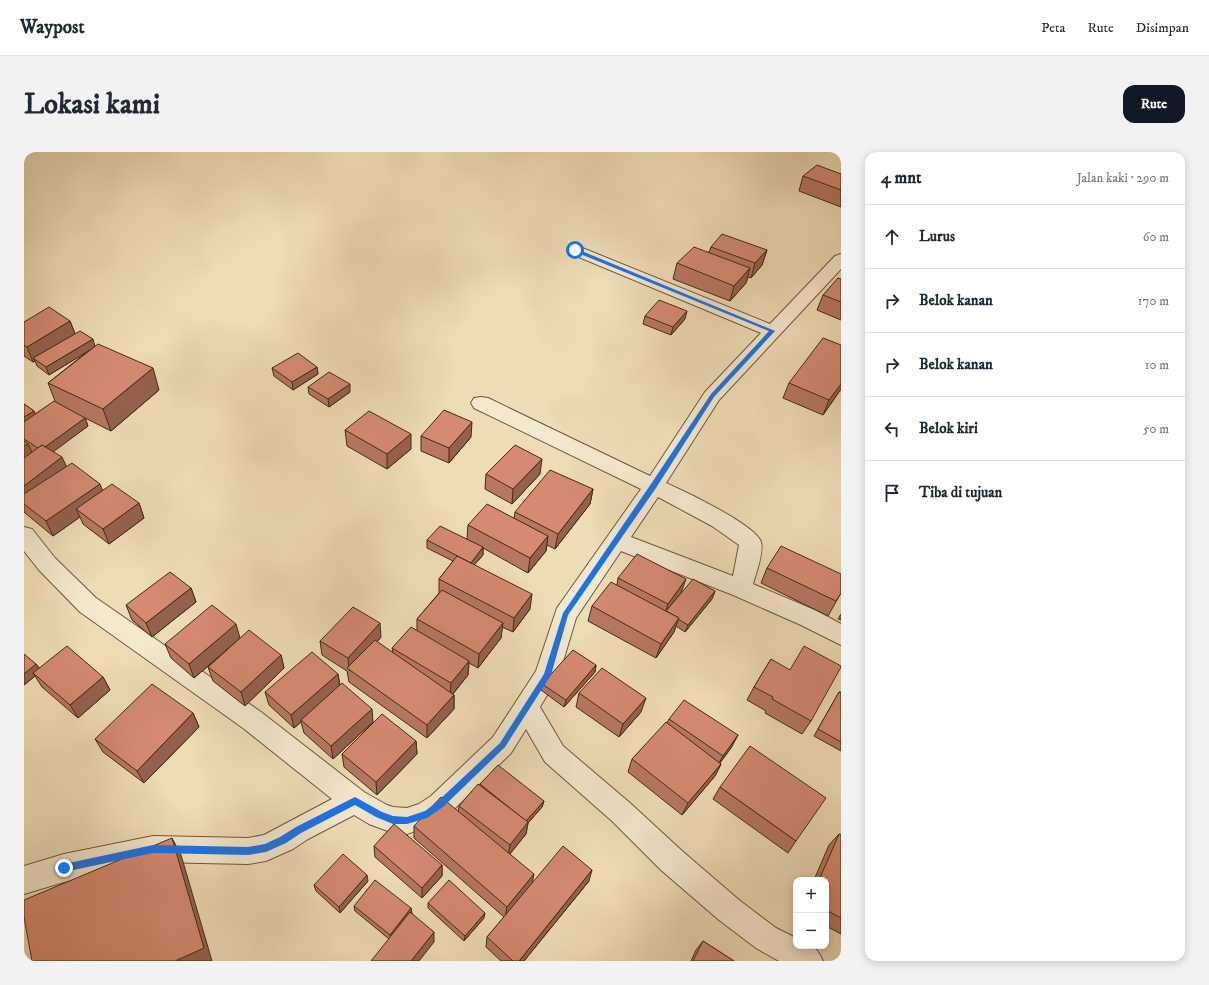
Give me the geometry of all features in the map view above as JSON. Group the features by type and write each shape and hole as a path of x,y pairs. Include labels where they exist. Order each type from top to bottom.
{"street":[{"path":"575,250 772,331"},
{"path":"24,535 47,564 88,605 252,720 355,801 379,815 393,820 407,820 427,814 440,805 502,745 547,675 565,615 654,486 712,396 841,259"},
{"path":"481,403 584,454 654,486 738,532 750,542 750,551 741,589"},
{"path":"617,540 673,564 741,589 810,618 841,635"},
{"path":"527,707 554,754 621,812 671,860 729,910 766,938 808,961"},
{"path":"24,880 64,868 153,849 248,851 266,848 355,801"}],"building":[{"path":"817,165 841,174 841,190 803,176"},
{"path":"722,234 767,250 755,263 711,247"},
{"path":"694,247 750,268 734,286 677,263"},
{"path":"838,278 841,279 841,302 823,295"},
{"path":"659,300 687,311 673,327 645,316"},
{"path":"49,307 70,321 27,347 24,345 24,322"},
{"path":"80,331 93,339 46,367 33,358"},
{"path":"823,338 841,345 841,384 829,400 789,383"},
{"path":"98,344 153,368 103,409 48,383"},
{"path":"298,353 317,367 292,382 272,368"},
{"path":"329,372 350,384 328,399 308,387"},
{"path":"54,401 85,418 45,447 42,445 38,448 24,439 24,422"},
{"path":"24,404 34,411 24,417"},
{"path":"444,410 472,422 449,448 421,436"},
{"path":"369,411 411,434 387,454 345,430"},
{"path":"42,445 62,457 24,486 24,458"},
{"path":"515,445 542,459 513,489 486,474"},
{"path":"72,463 100,484 46,521 24,504 24,494"},
{"path":"550,470 593,489 558,534 515,512"},
{"path":"112,484 139,503 103,529 76,509"},
{"path":"487,504 548,536 530,558 468,525"},
{"path":"440,526 483,547 471,563 427,540"},
{"path":"781,546 841,574 841,593 836,601 767,568"},
{"path":"637,554 686,579 668,604 618,578"},
{"path":"457,556 532,594 514,618 439,579"},
{"path":"170,572 191,588 146,623 126,605"},
{"path":"693,579 715,591 688,625 666,611"},
{"path":"611,582 679,618 661,644 592,606"},
{"path":"442,590 503,623 479,654 417,619"},
{"path":"212,605 236,624 189,664 165,644"},
{"path":"353,607 380,623 348,658 320,641"},
{"path":"411,627 469,661 451,683 392,648"},
{"path":"249,630 281,655 241,692 208,667"},
{"path":"375,640 454,695 427,725 347,668"},
{"path":"67,646 103,677 70,705 33,673"},
{"path":"804,646 841,666 811,721 754,687 771,659 790,670"},
{"path":"573,650 596,665 566,700 542,684"},
{"path":"312,652 338,674 291,715 265,692"},
{"path":"24,654 36,664 24,674"},
{"path":"602,668 646,698 623,724 579,693"},
{"path":"342,683 372,709 331,746 301,720"},
{"path":"152,684 193,713 137,771 95,739"},
{"path":"839,692 841,693 841,742 818,729"},
{"path":"684,700 738,735 723,756 669,719"},
{"path":"382,714 416,741 376,782 342,754"},
{"path":"666,722 721,764 688,803 632,759"},
{"path":"750,746 826,798 796,841 720,787"},
{"path":"498,765 544,801 526,821 480,784"},
{"path":"478,784 528,822 510,845 459,806"},
{"path":"441,797 534,874 507,907 414,826"},
{"path":"394,824 442,865 422,888 374,846"},
{"path":"839,834 841,835 841,918 829,912 829,877 820,877"},
{"path":"172,838 204,948 175,961 32,961 24,917 24,900"},
{"path":"563,846 592,870 519,961 513,961 487,937"},
{"path":"343,854 367,875 339,907 314,885"},
{"path":"375,880 411,908 390,935 354,906"},
{"path":"449,880 485,913 465,936 428,903"},
{"path":"410,912 434,932 411,961 371,961"},
{"path":"703,941 734,961 693,961"}],"route":[{"path":"64,868 153,849 248,851 266,848 355,801 379,815 393,820 407,820 427,814 440,805 502,745 547,675 565,615 654,486 712,396 772,331 575,250"}]}
